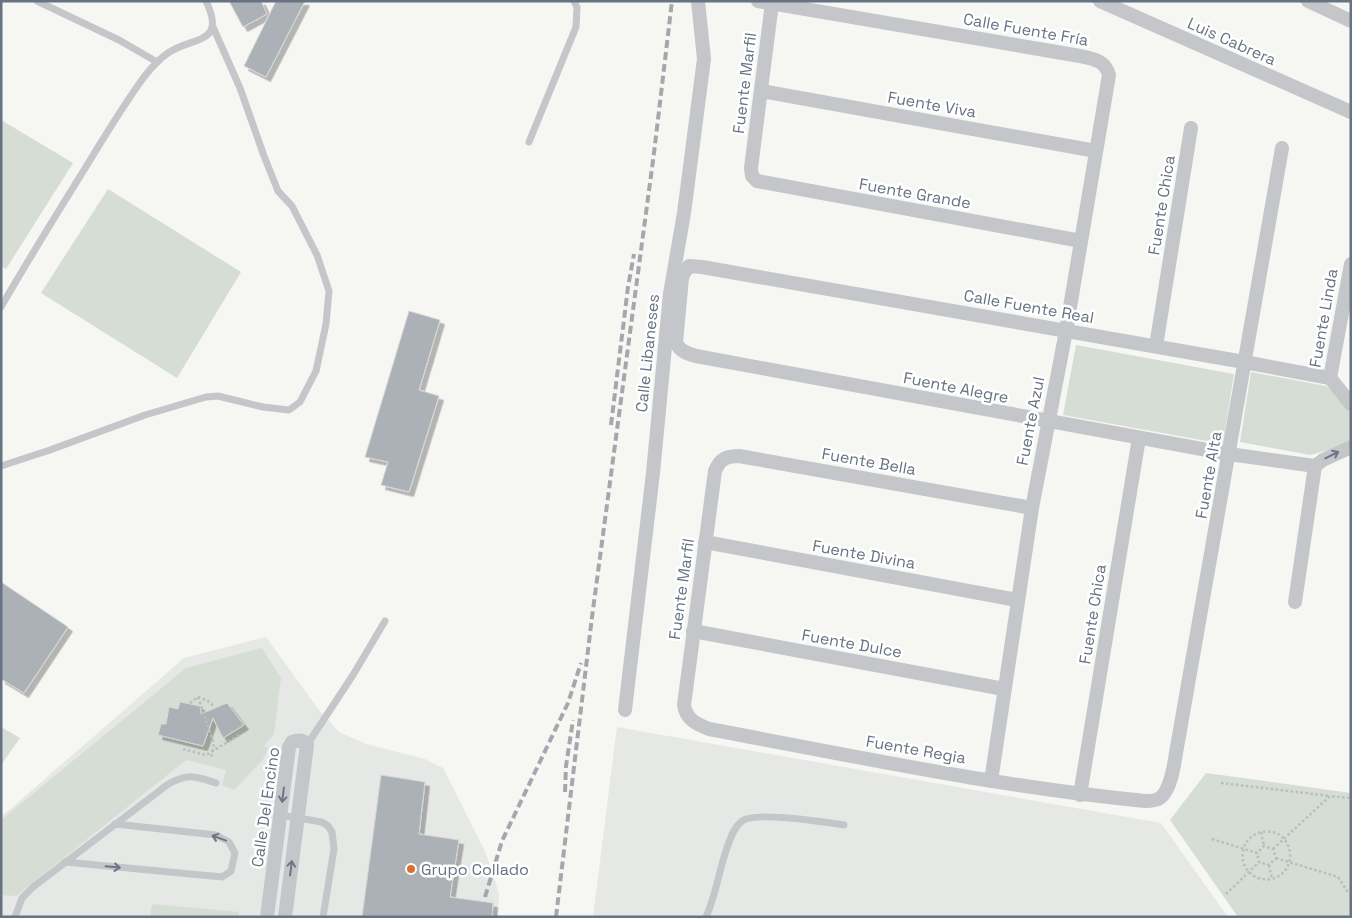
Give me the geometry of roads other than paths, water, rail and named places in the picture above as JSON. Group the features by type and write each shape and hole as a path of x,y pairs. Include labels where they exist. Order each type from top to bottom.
{"street":[{"name":"Calle Libaneses","path":"625,710 653,473 670,294 684,214 703,74 704,44 698,1"},
{"name":"Calle Fuente Fría","path":"758,1 1080,56 1097,60 1107,70"},
{"name":"Luis Cabrera","path":"1100,1 1351,112"},
{"path":"1308,1 1351,21"},
{"name":"Fuente Marfil","path":"751,168 772,3"},
{"name":"Fuente Azul","path":"991,781 1032,508 1066,331 1109,75 1107,70"},
{"name":"Fuente Viva","path":"761,91 1096,152"},
{"name":"Fuente Chica","path":"1156,346 1191,128"},
{"name":"Fuente Alta","path":"1154,801 1164,794 1173,771 1282,148"},
{"name":"Fuente Grande","path":"751,168 752,176 757,181 783,187 1081,241"},
{"name":"Fuente Linda","path":"1330,378 1351,264"},
{"name":"Calle Fuente Real","path":"676,342 682,278 689,266 702,266 1330,378"},
{"name":"Fuente Alegre","path":"676,342 677,346 687,354 696,356 1138,438 1229,454 1315,466"},
{"path":"1330,378 1351,404"},
{"name":"Fuente Chica","path":"1080,795 1138,438"},
{"path":"1294,602 1315,466 1323,460 1351,447"},
{"name":"Fuente Bella","path":"714,479 718,463 723,458 739,456 1032,508"},
{"name":"Fuente Marfil","path":"684,704 714,479"},
{"name":"Fuente Divina","path":"705,542 1017,600"},
{"name":"Fuente Dulce","path":"693,631 1004,689"},
{"name":"Fuente Regia","path":"684,704 686,714 694,723 709,729 991,781 1080,795 1154,801"},
{"name":"Calle Del Encino","path":"267,917 289,744 299,740 304,741 307,745 285,917"}],"lane":[{"path":"37,1 119,40 157,62"},
{"path":"1,466 145,415 206,397 218,396 262,408 289,410 300,402 316,371 326,324 329,291 317,255 292,206 278,191 240,88 213,26 206,1"},
{"path":"529,142 576,27 577,7 574,1"},
{"path":"1,307 33,251 144,77 169,52 207,36 213,26"},
{"path":"307,745 353,675 384,621"},
{"path":"15,917 22,898 33,887 167,785 177,779 194,776 216,783"},
{"path":"280,815 322,822 332,832 334,849 323,917"},
{"path":"706,917 728,847 735,829 743,820 752,817 810,819 844,824"},
{"path":"65,862 222,877 231,871 235,852 229,842 216,835 115,824"}],"railway":[{"path":"556,917 592,617 654,153 672,1"},
{"path":"611,425 628,287 634,254"},
{"path":"485,897 502,841 568,703 581,663"},
{"path":"565,792 566,766 573,720"}],"place":[{"name":"Grupo Collado","path":"411,869"}]}
